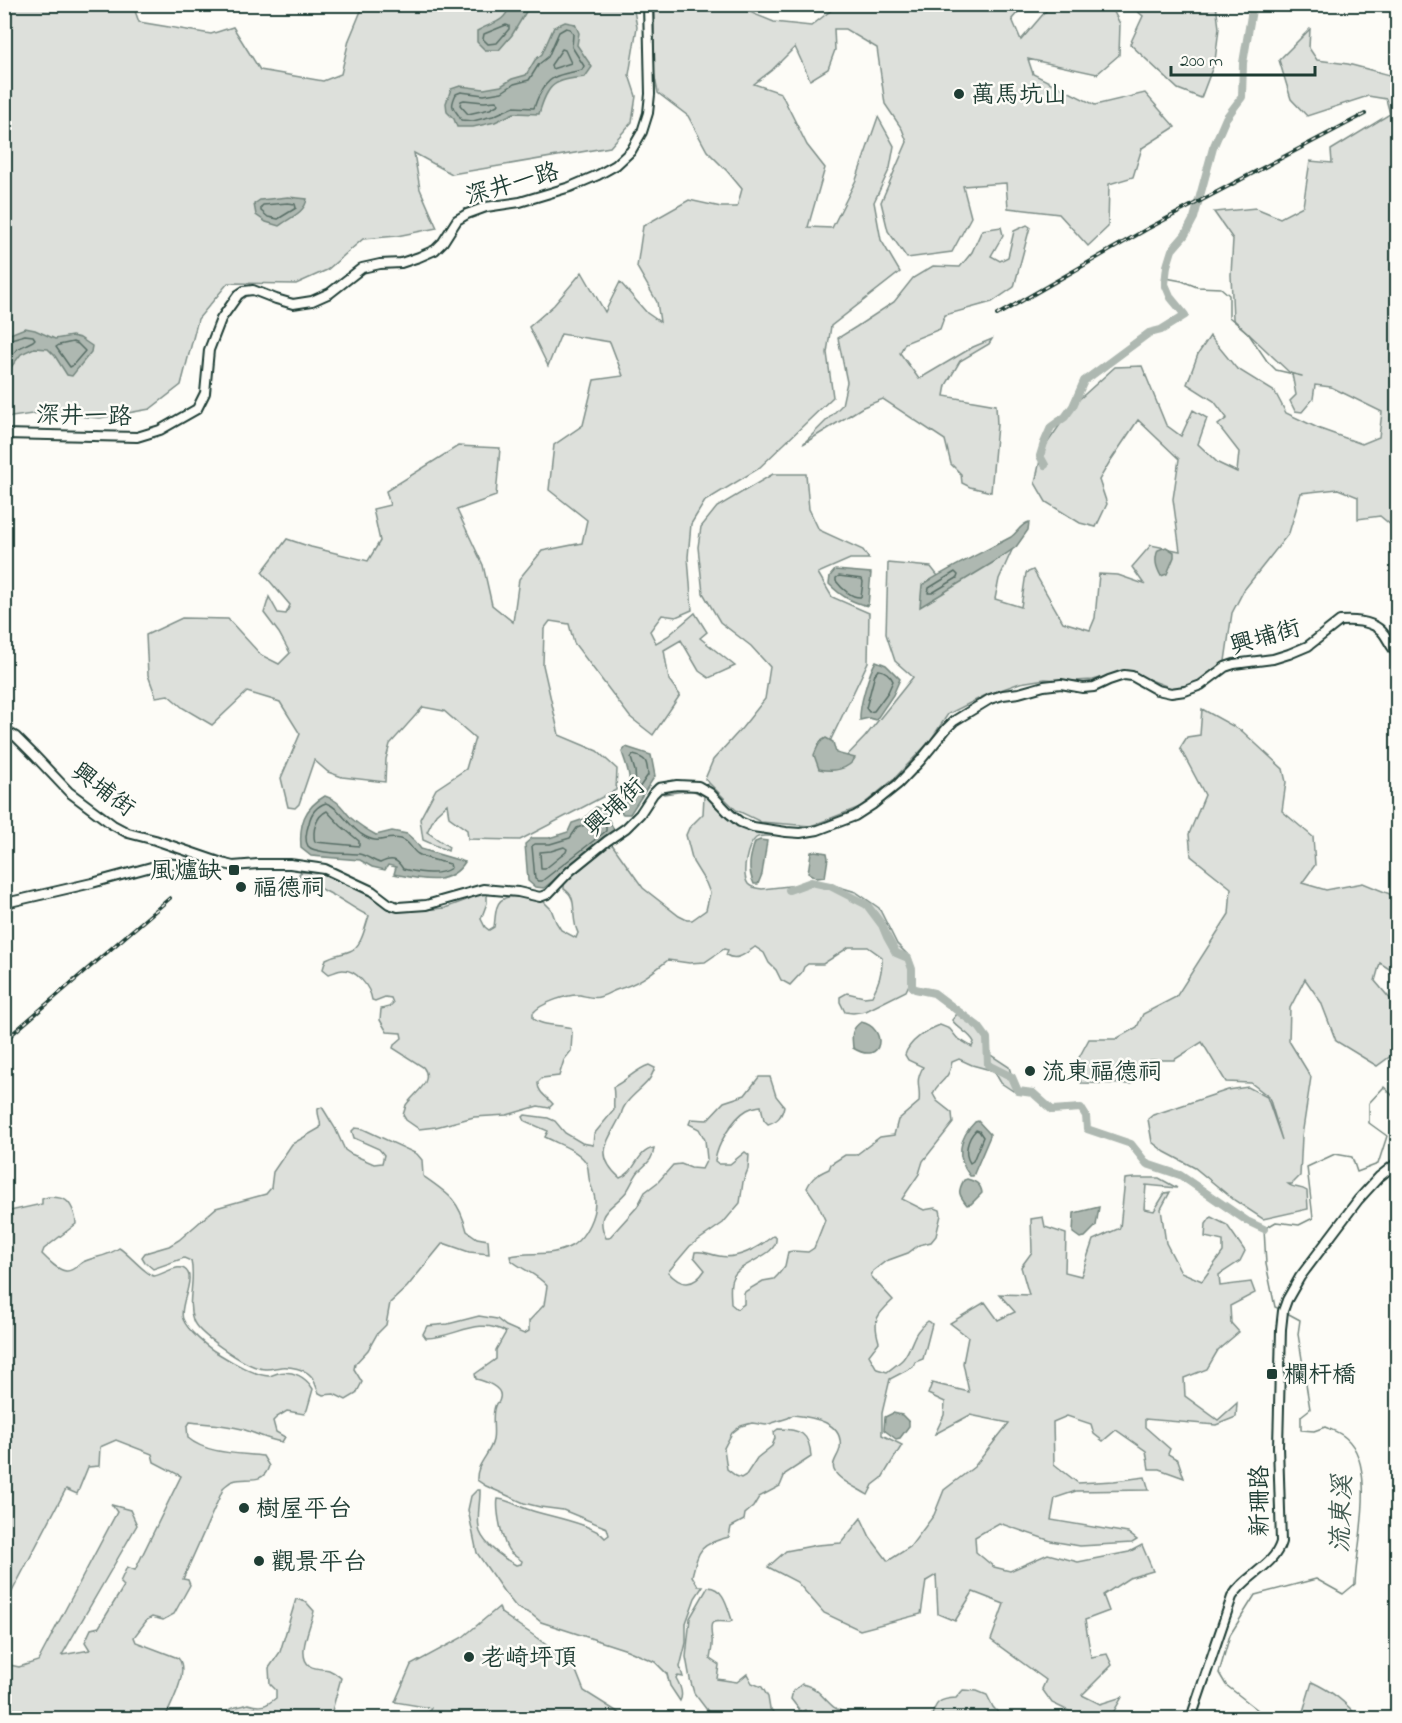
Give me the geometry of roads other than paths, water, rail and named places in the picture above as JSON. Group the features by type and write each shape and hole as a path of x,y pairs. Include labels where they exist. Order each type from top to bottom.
{"street":[{"name":"深井一路","path":"4,434 137,437 160,430 197,409 205,393 209,350 217,329 221,319 238,295 244,291 253,290 293,303 312,301 330,293 362,268 401,263 435,250 457,220 467,214 486,207 520,202 570,187 616,165 631,151 642,132 648,113 650,83 648,4"},
{"name":"興埔街","path":"4,730 16,737 69,792 113,825 128,833 232,866 290,864 325,869 372,891 388,904 398,907 426,905 483,889 518,892 540,897 548,894 570,871 626,828 640,814 659,788 677,785 698,786 710,793 740,822 753,827 800,833 819,830 844,821 872,805 898,784 954,721 990,699 1003,695 1061,684 1083,688 1094,687 1124,675 1132,676 1157,690 1171,693 1185,692 1201,685 1225,667 1289,654 1308,646 1340,621 1355,621 1378,628 1392,650 1398,654"},
{"path":"203,868 208,863 204,856"},
{"path":"4,904 166,862 203,868 219,867 225,864"},
{"name":"新珊路","path":"1191,1719 1232,1597 1247,1579 1274,1557 1281,1542 1278,1446 1281,1329 1287,1300 1300,1277 1368,1187 1398,1162"}],"water":[{"path":"511,5 533,5 499,50 485,50 477,42 477,31 501,19"},
{"path":"565,22 575,24 579,33 577,45 592,67 585,77 559,82 549,89 539,114 514,113 495,122 473,127 457,127 454,119 447,112 446,103 451,89 460,86 484,89 501,86 512,79 526,75 535,60 542,54 554,27"},
{"path":"288,197 307,199 306,204 300,212 279,226 266,222 256,215 254,204 260,200"},
{"path":"25,328 55,339 72,336 80,338 92,346 91,352 72,376 67,375 48,349 34,348 21,354 5,375 5,336"},
{"path":"1029,522 1028,530 1016,547 920,607 922,585 1011,537"},
{"path":"1166,547 1174,552 1174,557 1167,574 1161,576 1156,557 1158,550"},
{"path":"835,570 871,573 868,606 847,598 829,584 830,576"},
{"path":"876,661 886,665 900,679 893,695 876,720 869,718 860,720 865,690"},
{"path":"826,738 833,742 836,753 855,758 849,765 840,769 819,769 814,755 820,743"},
{"path":"626,747 651,755 655,776 630,814 623,814 614,804 629,785 629,773 622,752"},
{"path":"325,796 337,802 354,821 376,835 392,831 407,834 421,849 465,862 450,876 433,880 394,874 396,867 388,865 385,870 372,867 360,860 311,856 301,848 302,824 312,806"},
{"path":"596,807 603,810 615,831 544,888 535,887 528,881 525,844 532,838 549,838 568,832 572,823 584,819"},
{"path":"767,841 762,874 758,884 754,884 750,873 751,858 755,842"},
{"path":"811,852 827,853 825,877 817,878 808,873"},
{"path":"861,1022 870,1025 879,1037 879,1044 871,1053 863,1053 853,1048 853,1031"},
{"path":"978,1121 990,1136 973,1176 970,1176 962,1162 962,1141 970,1128"},
{"path":"967,1179 977,1183 982,1193 967,1205 961,1196 960,1188"},
{"path":"1099,1207 1096,1226 1085,1237 1080,1238 1073,1233 1074,1213"},
{"path":"893,1413 902,1415 909,1422 909,1426 900,1438 896,1439 884,1430 885,1417"}],"waterway":[{"path":"1045,465 1040,456 1051,427 1065,417 1073,406 1084,381 1149,333 1161,330 1185,315 1171,298 1165,284 1167,266 1172,250 1185,235 1194,218 1213,148 1226,118 1242,97 1243,63 1253,4"},
{"path":"1166,278 1197,287 1221,288 1229,295 1229,317 1248,333 1267,361 1276,370 1302,376"},
{"path":"789,890 811,882 830,886 867,905 882,925 896,953 908,958 912,969 912,986 915,989 934,993 979,1027 987,1038 988,1065 1012,1077 1018,1091 1033,1093 1052,1110 1081,1108 1086,1116 1087,1129 1131,1144 1147,1164 1180,1175 1247,1221 1264,1229"},
{"name":"流東溪","path":"1280,1309 1275,1307 1266,1264 1264,1229 1276,1222 1299,1225 1313,1218 1307,1167 1335,1154 1352,1157 1357,1172 1378,1164 1387,1136 1369,1123 1369,1103 1384,1087 1398,1105"},
{"name":"流東溪","path":"1268,1718 1226,1685 1219,1673 1230,1635 1255,1595 1316,1579 1343,1594 1355,1584 1363,1508 1361,1467 1356,1451 1346,1438 1325,1427 1314,1431 1301,1430 1301,1416 1310,1409 1298,1334 1300,1320 1287,1313"}],"railway":[{"path":"997,315 1147,229 1365,114"},
{"path":"4,1041 170,898"}],"place":[{"name":"萬馬坑山","path":"959,94"},
{"name":"風爐缺","path":"234,870"},
{"name":"福德祠","path":"241,887"},
{"name":"流東福德祠","path":"1030,1071"},
{"name":"欄杆橋","path":"1272,1374"},
{"name":"樹屋平台","path":"244,1508"},
{"name":"觀景平台","path":"259,1561"},
{"name":"老崎坪頂","path":"469,1657"}]}
